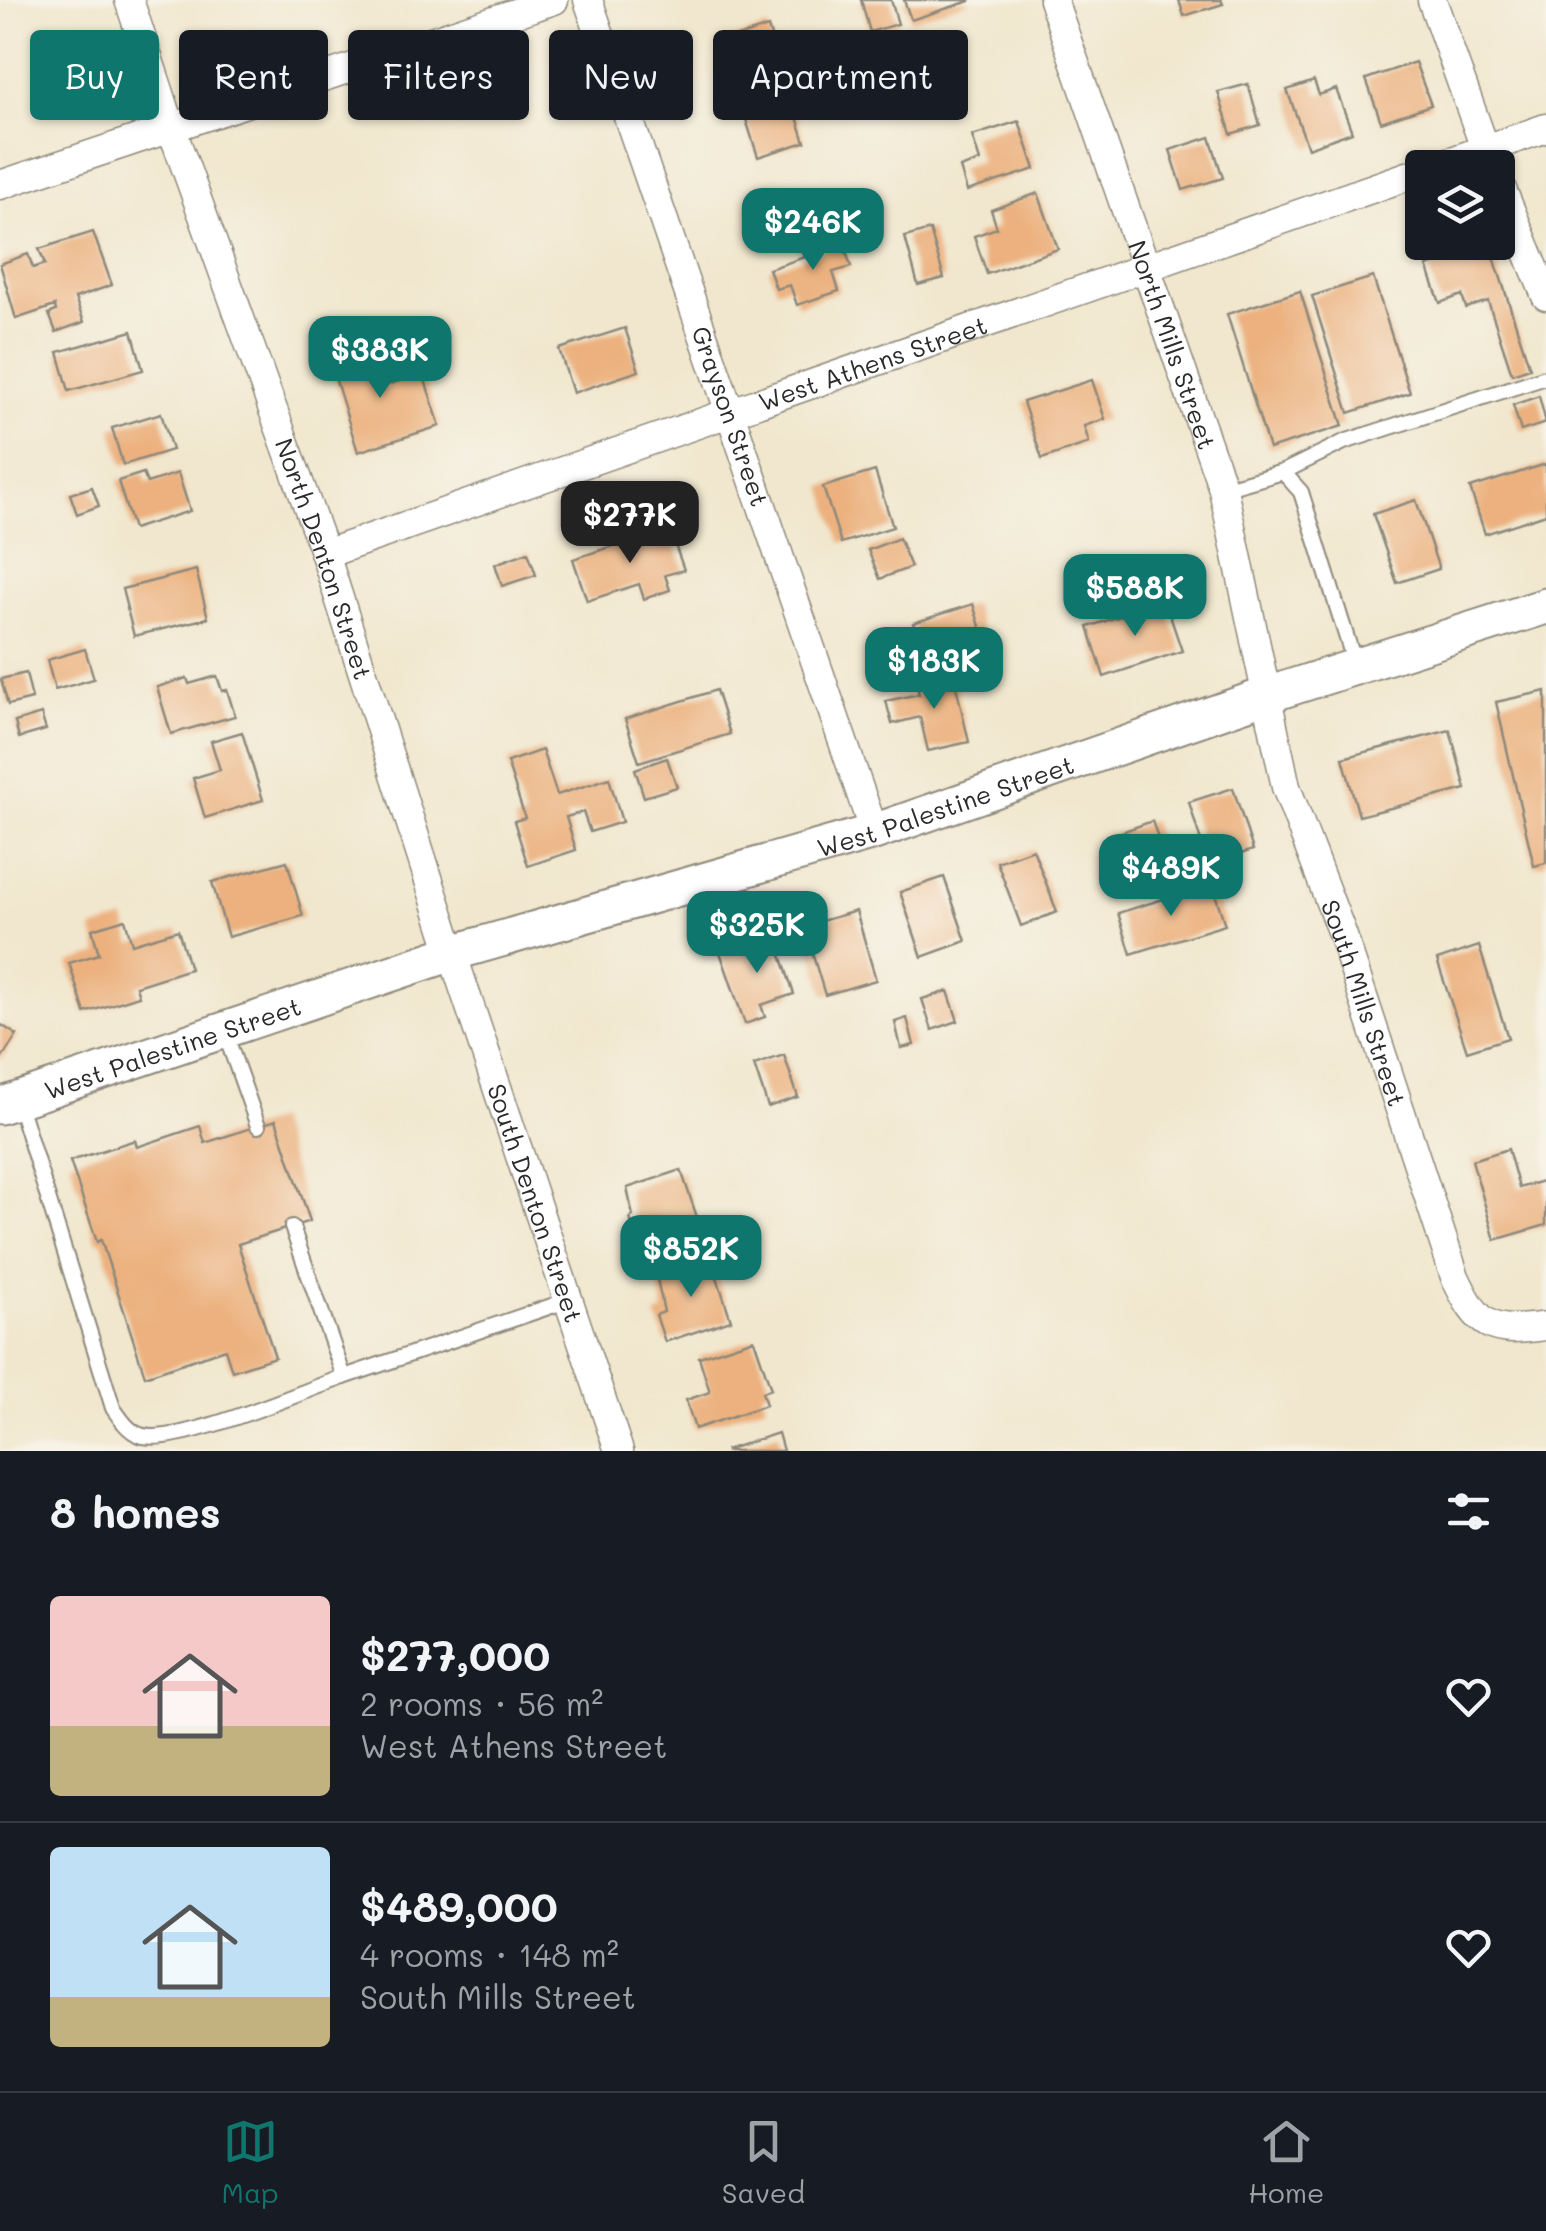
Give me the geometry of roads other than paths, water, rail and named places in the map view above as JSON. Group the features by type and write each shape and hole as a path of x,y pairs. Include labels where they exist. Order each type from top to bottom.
{"street":[{"name":"North Denton Street","path":"129,0 170,127 325,554 452,953"},
{"path":"0,185 554,0"},
{"name":"Grayson Street","path":"588,0 874,832"},
{"name":"North Mills Street","path":"1053,0 1223,488 1268,694"},
{"path":"1432,0 1486,150"},
{"path":"1504,150 1546,128"},
{"name":"West Athens Street","path":"325,554 1405,177"},
{"path":"1515,221 1546,296"},
{"name":"West Palestine Street","path":"9,1103 452,953 874,832 1268,694 1546,606"},
{"name":"South Mills Street","path":"1268,694 1286,787 1344,936 1455,1277 1470,1308 1485,1325 1512,1331 1546,1326"},
{"name":"South Denton Street","path":"452,953 619,1451"}],"lane":[{"path":"1223,488 1283,472 1344,442 1546,377"},
{"path":"1283,472 1301,492 1356,666"},
{"path":"224,1030 258,1126"},
{"path":"9,1103 113,1408 126,1426 140,1436 174,1437 569,1300"},
{"path":"292,1227 344,1376"}]}
